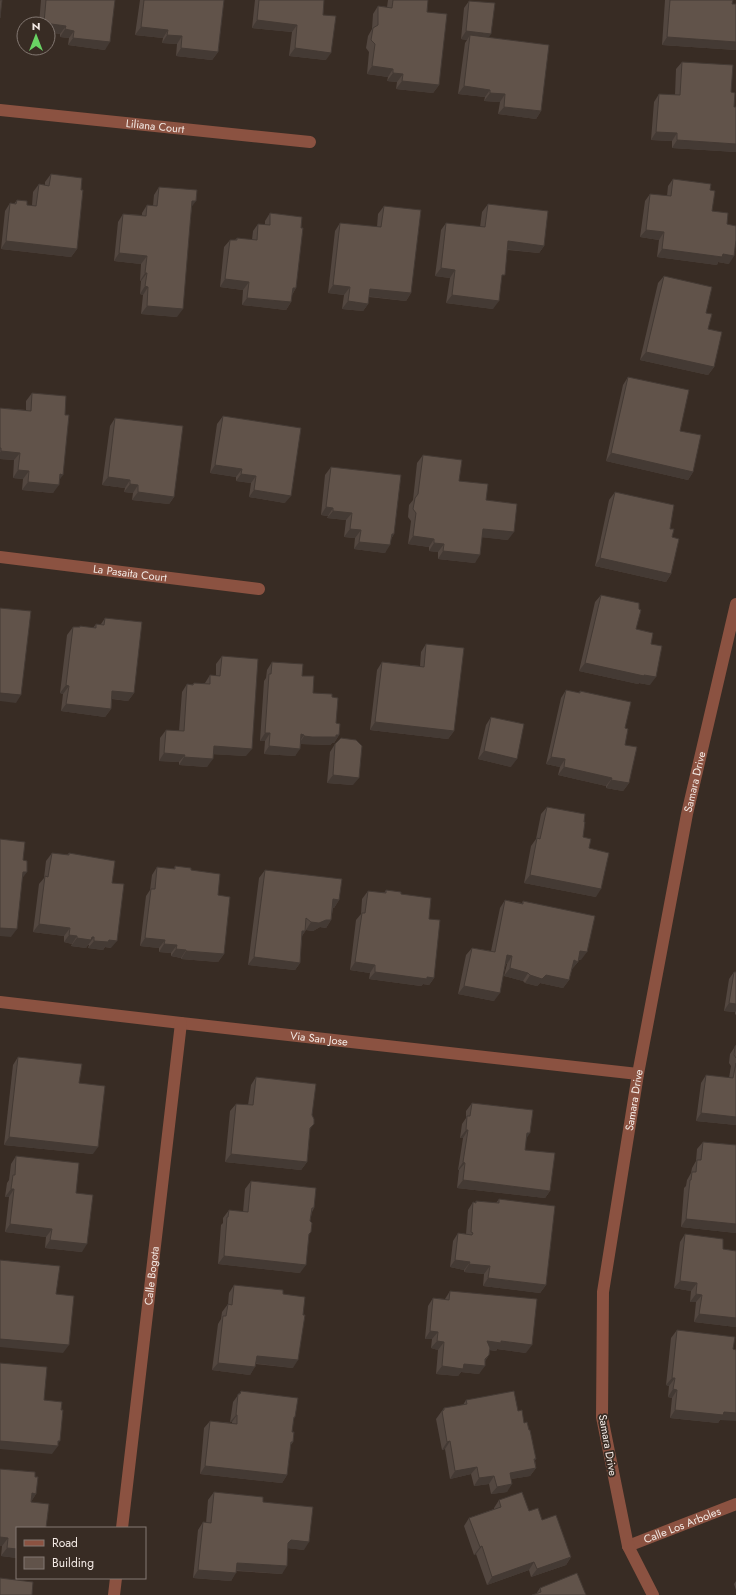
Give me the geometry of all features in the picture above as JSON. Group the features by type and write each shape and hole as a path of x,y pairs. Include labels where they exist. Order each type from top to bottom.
{"street":[{"name":"Liliana Court","path":"0,110 310,142"},
{"name":"La Pasaita Court","path":"0,557 259,588"},
{"name":"Samara Drive","path":"653,1595 628,1546 602,1416 603,1292 638,1074 687,814 736,604"},
{"name":"Via San Jose","path":"0,1002 181,1024 638,1074"},
{"name":"Calle Bogota","path":"122,1527 181,1024"},
{"name":"Calle Los Arboles","path":"628,1546 736,1504"},
{"path":"114,1595 116,1579"}],"building":[{"path":"0,0 2,0 0,18"},
{"path":"46,0 115,0 110,42 73,38 74,31 65,29 66,26 56,25 56,16 45,16"},
{"path":"144,0 224,0 218,52 181,48 182,36 167,35 168,30 141,27"},
{"path":"259,0 324,0 323,15 336,16 331,53 295,48 297,25 257,20"},
{"path":"393,0 428,0 427,12 447,14 439,85 402,81 403,74 393,73 393,69 372,66 375,44 371,40 373,28 378,25 378,6 392,8"},
{"path":"670,0 733,0 732,4 736,4 736,42 667,37"},
{"path":"469,1 495,3 491,34 466,31"},
{"path":"470,35 549,45 541,111 504,107 505,94 490,93 490,90 464,86"},
{"path":"682,62 733,65 731,92 735,93 734,107 736,107 736,144 677,140 677,133 656,132 659,94 680,95"},
{"path":"51,174 82,178 81,190 83,190 77,249 6,241 10,203 16,204 17,200 27,201 27,205 36,206 39,184 49,186"},
{"path":"673,179 711,184 710,190 715,191 712,211 728,213 727,224 736,226 734,256 723,254 722,257 662,249 664,232 646,230 650,194 671,196"},
{"path":"159,187 197,190 196,201 192,201 183,309 147,306 148,287 145,286 147,273 145,273 147,256 119,253 123,214 146,216 147,205 157,206"},
{"path":"488,204 548,211 544,246 508,241 505,275 502,275 499,301 452,295 455,270 441,268 446,223 485,227"},
{"path":"384,206 421,210 411,293 370,289 368,304 348,301 350,287 333,285 340,223 381,227"},
{"path":"270,213 302,217 301,228 303,228 296,288 293,288 291,302 247,298 249,282 225,279 230,240 237,240 237,238 257,240 258,224 270,225"},
{"path":"664,276 712,287 706,313 712,314 708,329 722,332 714,367 646,352"},
{"path":"628,377 689,390 680,431 701,435 693,472 611,453"},
{"path":"32,393 66,396 65,415 69,415 63,475 60,474 59,485 28,482 29,471 18,470 20,453 1,451 0,448 0,408 31,411"},
{"path":"223,416 301,428 291,496 254,490 256,476 241,474 242,469 215,465"},
{"path":"115,418 183,426 174,497 138,492 138,485 130,484 130,480 108,477"},
{"path":"423,455 462,460 459,481 488,484 486,500 517,504 514,532 483,529 480,555 443,551 444,544 434,543 434,539 413,536 416,513 413,509 415,498 418,494"},
{"path":"331,467 401,475 394,534 392,534 390,545 359,542 361,530 350,529 352,513 333,511 333,508 326,507"},
{"path":"615,492 674,505 670,529 674,529 672,537 679,539 671,574 600,558"},
{"path":"601,595 639,603 639,609 641,610 636,629 653,633 651,644 662,646 656,677 644,676 585,663"},
{"path":"0,608 31,611 21,695 0,693"},
{"path":"105,618 142,622 134,693 112,691 111,709 66,704 69,686 66,685 73,627 80,626 96,628 96,624 104,625"},
{"path":"426,644 464,648 454,731 375,722 382,662 424,667"},
{"path":"222,656 258,659 252,749 214,746 213,759 184,757 185,755 164,753 166,730 184,731 187,684 210,684 210,675 220,676"},
{"path":"272,662 303,664 302,676 314,676 313,693 332,694 332,697 338,698 336,723 340,724 339,735 336,735 336,737 312,737 301,734 300,749 269,746 270,733 265,733 269,674 271,674"},
{"path":"566,690 580,693 580,691 631,702 625,728 628,729 625,745 637,747 629,783 611,780 612,778 564,767 565,759 551,757"},
{"path":"491,717 524,724 517,759 484,751"},
{"path":"341,738 356,740 362,746 359,778 333,775 335,744"},
{"path":"547,807 585,814 583,837 591,839 589,848 609,853 601,889 530,875 537,838 540,839"},
{"path":"0,839 25,842 23,860 27,861 27,872 23,872 17,929 0,928"},
{"path":"52,853 69,855 69,853 115,861 112,883 124,884 117,941 94,941 94,937 92,937 91,940 77,938 77,936 69,935 70,928 39,924 45,876 48,877"},
{"path":"175,866 220,874 218,895 230,897 224,954 176,949 177,945 164,944 165,940 145,938 151,889 155,889 157,867 175,869"},
{"path":"265,870 342,879 339,900 333,899 331,920 326,920 319,923 311,922 306,918 305,931 302,931 300,963 254,957"},
{"path":"386,890 401,892 401,894 431,898 429,919 440,920 434,978 427,977 427,979 375,972 375,965 355,962 362,913 365,913 368,891 386,893"},
{"path":"505,900 523,904 523,901 595,916 587,952 580,951 578,962 574,960 569,980 546,975 542,979 510,968 512,956 507,955 500,993 464,986 472,948 495,952"},
{"path":"734,972 736,972 736,1004 729,1003"},
{"path":"736,1045 736,1058 734,1055"},
{"path":"18,1057 82,1064 79,1083 105,1086 98,1147 9,1137"},
{"path":"736,1063 736,1117 701,1113 706,1075 733,1078"},
{"path":"256,1077 316,1084 312,1115 314,1124 310,1128 307,1162 231,1154 236,1104 253,1105"},
{"path":"472,1103 533,1110 530,1133 527,1133 525,1150 555,1153 550,1191 463,1180 465,1163 463,1162 468,1130 466,1130 467,1116 470,1116"},
{"path":"703,1142 736,1145 736,1224 686,1219 690,1180 692,1172 696,1172 697,1160 701,1160"},
{"path":"16,1156 79,1163 76,1193 93,1195 87,1244 50,1240 52,1229 10,1224 14,1189 11,1189 13,1175 15,1175"},
{"path":"251,1181 316,1188 314,1208 312,1208 310,1221 312,1223 311,1232 309,1234 306,1265 224,1256 227,1217 229,1210 248,1212"},
{"path":"499,1199 555,1206 546,1285 488,1278 490,1266 469,1264 470,1262 455,1260 458,1233 472,1235 473,1233 471,1232 473,1202 499,1203"},
{"path":"685,1234 723,1239 723,1249 736,1251 736,1318 699,1314 702,1295 696,1294 697,1283 680,1281"},
{"path":"0,1260 60,1266 56,1294 74,1296 69,1345 0,1339"},
{"path":"234,1285 283,1290 283,1294 305,1297 303,1315 305,1315 298,1360 257,1356 255,1367 218,1363 223,1316 226,1316 228,1304 232,1305"},
{"path":"450,1291 537,1299 532,1345 501,1341 501,1343 487,1341 490,1348 489,1355 485,1359 485,1366 464,1364 463,1369 442,1366 444,1342 437,1341 438,1332 430,1331 433,1298 449,1300"},
{"path":"677,1330 735,1337 733,1349 736,1350 736,1413 724,1412 723,1415 675,1410 677,1390 673,1389 675,1378 672,1378"},
{"path":"0,1363 47,1367 44,1400 62,1402 61,1410 63,1410 60,1441 58,1441 58,1446 0,1441"},
{"path":"241,1391 298,1398 292,1432 294,1432 293,1442 291,1442 287,1475 205,1466 210,1421 237,1424 236,1415 238,1394 240,1394"},
{"path":"514,1391 518,1411 522,1410 524,1423 527,1422 530,1430 536,1459 534,1459 536,1468 510,1473 512,1484 497,1487 494,1476 479,1478 477,1467 455,1471 450,1441 447,1442 442,1411 444,1408 467,1404 466,1400"},
{"path":"0,1469 35,1472 35,1477 38,1477 36,1494 32,1493 31,1502 49,1504 46,1527 16,1527 16,1549 7,1548 8,1538 0,1537"},
{"path":"214,1492 263,1497 263,1502 313,1507 309,1542 291,1540 288,1543 287,1566 237,1563 236,1573 198,1570 203,1522 211,1523"},
{"path":"522,1492 529,1511 538,1508 542,1520 556,1515 571,1557 537,1569 534,1562 492,1577 482,1546 480,1547 469,1518 501,1507 499,1500"},
{"path":"577,1573 586,1595 532,1595 541,1592 540,1588"},
{"path":"0,1578 33,1582 32,1595 0,1595"}]}
